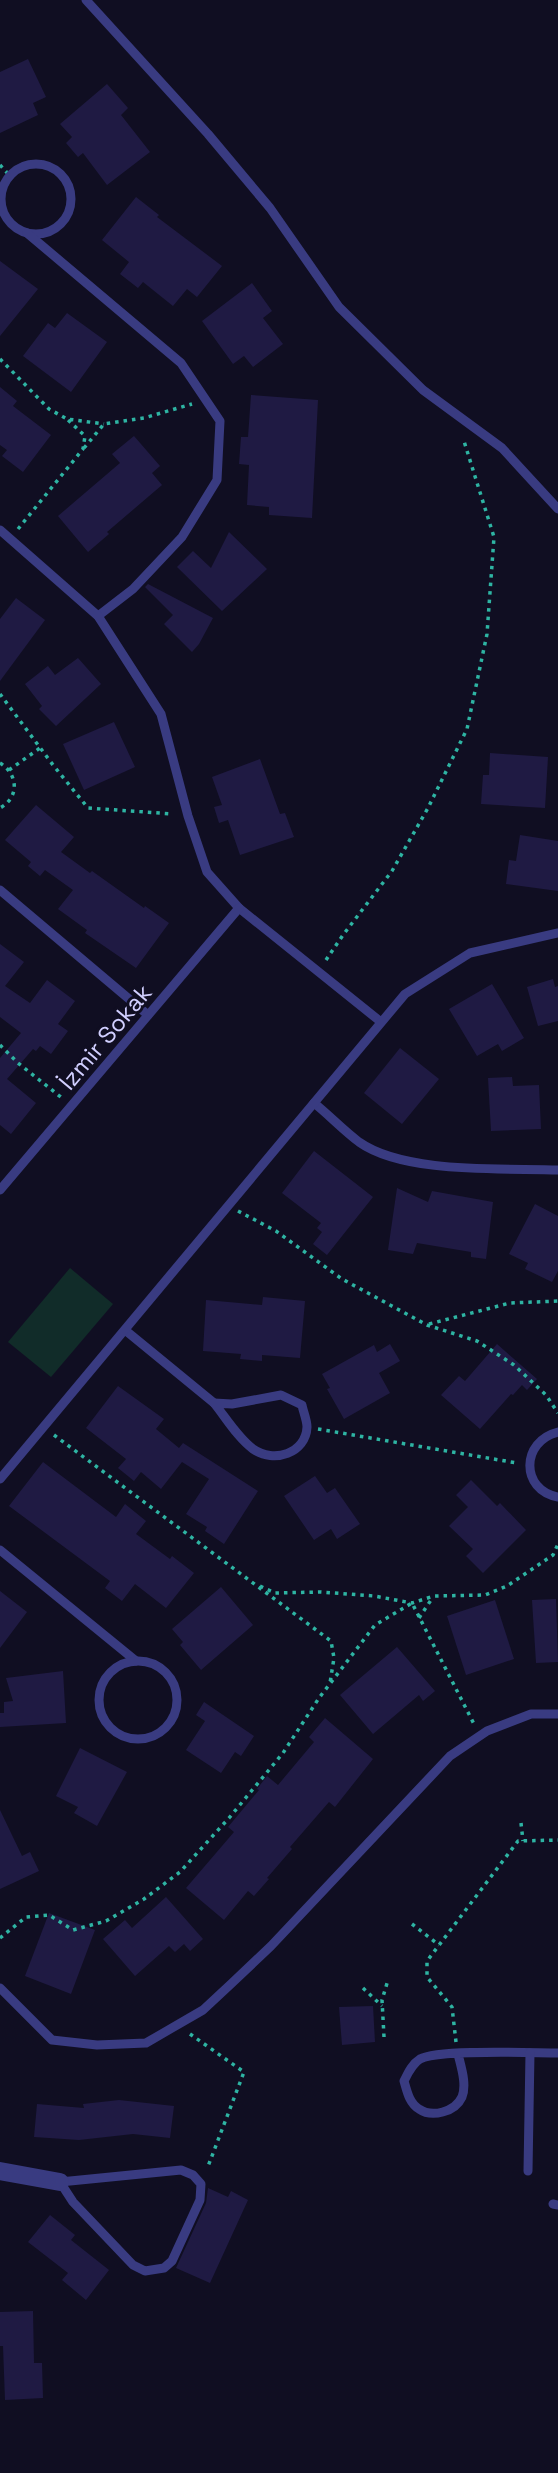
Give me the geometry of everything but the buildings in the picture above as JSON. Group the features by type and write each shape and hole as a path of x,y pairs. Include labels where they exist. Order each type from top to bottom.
{"street":[{"path":"0,2171 60,2182"}],"lane":[{"path":"86,0 262,197 339,307 423,390 502,448 558,509"},
{"path":"27,233 42,234 54,230 70,212 70,188 64,177 55,169 31,164 19,168 10,176 1,195 2,208 7,219 181,363 220,421 217,480 182,537 133,589 98,617"},
{"path":"0,530 98,617 161,714 188,816 207,872 239,908 382,1022"},
{"path":"0,890 148,1015"},
{"name":"İzmir Sokak","path":"0,1190 239,908"},
{"path":"0,1479 405,994 470,953 558,933"},
{"path":"314,1102 360,1143 392,1158 420,1165 558,1170"},
{"path":"125,1330 214,1403 253,1449 272,1458 286,1455 300,1445 307,1427 302,1405 281,1395 232,1404 214,1403"},
{"path":"558,1432 545,1436 537,1444 529,1465 535,1483 543,1491 558,1497"},
{"path":"0,1550 136,1661 162,1669 171,1679 177,1702 174,1716 167,1727 143,1740 129,1739 109,1727 98,1702 106,1677 116,1668 136,1661"},
{"path":"0,1988 52,2040 97,2045 146,2043 203,2010 271,1946 450,1756 480,1736 531,1714 558,1714"},
{"path":"528,2171 530,2053"},
{"path":"458,2054 464,2078 461,2098 451,2108 436,2114 419,2110 408,2098 404,2081 421,2058 442,2054 558,2053"},
{"path":"181,2170 193,2175 201,2184 200,2200 172,2260 163,2268 145,2271 133,2265 73,2202 60,2182 181,2170"}],"path":[{"path":"0,165 10,176"},
{"path":"0,359 49,409 67,419 85,436 83,449"},
{"path":"67,419 104,424 144,418 205,400"},
{"path":"320,971 343,935 392,871 428,808 467,729 486,634 494,537 457,414"},
{"path":"10,538 104,424"},
{"path":"0,694 88,807 188,816"},
{"path":"9,770 40,748"},
{"path":"0,763 9,770 15,783 10,800 0,808"},
{"path":"0,1045 18,1063 72,1105"},
{"path":"229,1205 276,1231 342,1279 426,1325 477,1341 514,1365 546,1395 558,1413"},
{"path":"426,1325 510,1303 558,1301"},
{"path":"44,1427 331,1641 334,1658 330,1683"},
{"path":"307,1427 529,1465"},
{"path":"0,1938 26,1917 49,1915 73,1930 106,1921 144,1899 180,1872 229,1818 283,1753 330,1683 375,1625 412,1603 434,1596 485,1595 507,1586 553,1555 558,1544"},
{"path":"250,1582 275,1593 321,1592 374,1596 412,1603"},
{"path":"419,1618 434,1596"},
{"path":"412,1603 480,1736"},
{"path":"521,1824 523,1841"},
{"path":"458,2054 452,2007 427,1977 427,1961 519,1841 558,1840"},
{"path":"412,1924 439,1945"},
{"path":"384,2037 382,2006 388,1980"},
{"path":"363,1988 382,2006"},
{"path":"177,2025 244,2073 201,2184"}],"green space":[{"path":"70,1268 113,1304 51,1377 8,1342"}]}
